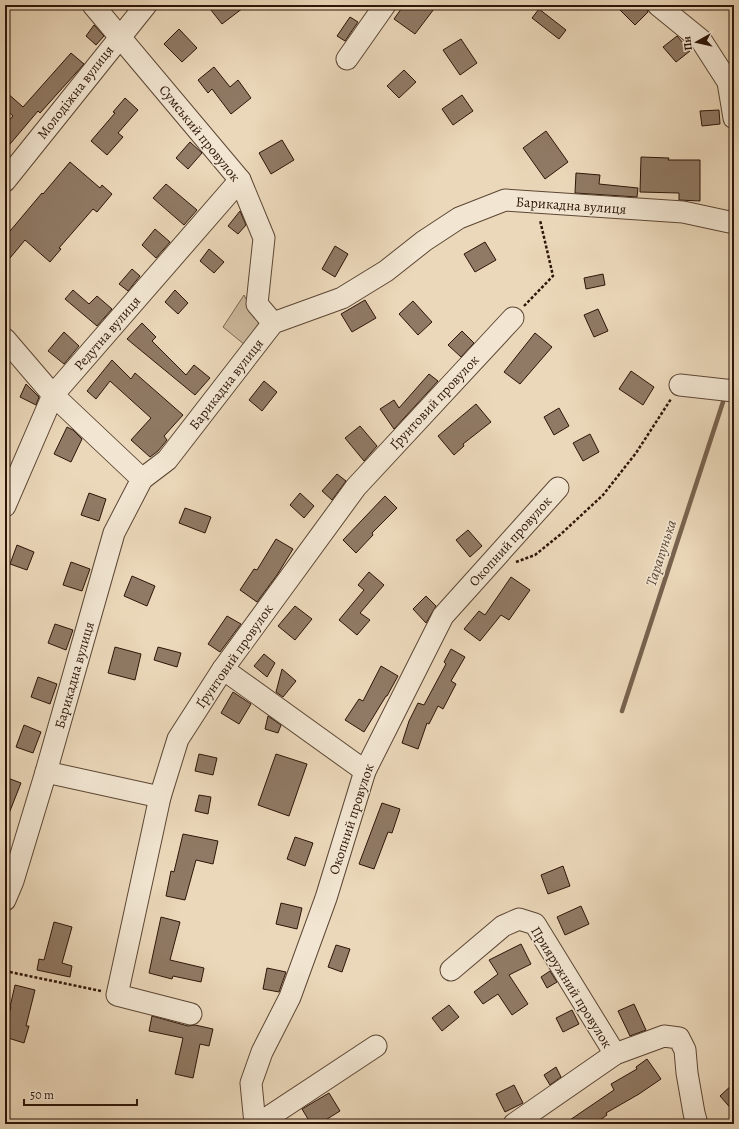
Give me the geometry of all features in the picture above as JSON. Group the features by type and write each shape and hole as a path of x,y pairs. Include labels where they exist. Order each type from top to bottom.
{"street":[{"name":"Сумський провулок","path":"93,5 240,180 264,238 257,304 273,323"},
{"name":"Молодіжна вулиця","path":"5,181 119,36 146,5"},
{"path":"347,59 385,5"},
{"path":"658,5 701,40 728,82 734,118"},
{"name":"Редутна вулиця","path":"5,506 53,395 240,180"},
{"name":"Барикадна вулиця","path":"5,900 13,881 46,772 114,534 142,479 166,460 273,323 342,298 386,271 424,241 459,218 505,200 683,212 734,223"},
{"name":"Ґрунтовий провулок","path":"117,995 160,797 178,739 223,669 356,486 513,318"},
{"path":"5,339 53,395 142,479"},
{"path":"680,385 734,391"},
{"name":"Окопний провулок","path":"255,1124 251,1083 262,1052 290,997 316,926 365,771 443,616 558,488"},
{"path":"223,669 365,771"},
{"path":"46,772 160,797"},
{"name":"Прияружний провулок","path":"452,970 503,926 519,919 535,924 614,1054"},
{"path":"117,995 191,1014"},
{"path":"514,1124 614,1054 664,1036 679,1038 685,1050 687,1073 697,1124"},
{"path":"258,1124 376,1046"}],"path":[{"path":"513,318 553,276 535,202"},
{"path":"488,566 510,563 535,556 603,495 636,453 680,385"},
{"path":"5,971 117,995"}],"shaded area":[{"path":"244,295 260,326 245,345 223,327"}],"building":[{"path":"207,5 247,5 222,24"},
{"path":"404,5 437,5 415,34 394,19"},
{"path":"615,5 646,5 648,12 635,25"},
{"path":"539,9 566,30 559,39 532,18"},
{"path":"350,17 358,22 345,41 337,36"},
{"path":"94,25 104,36 96,45 86,36"},
{"path":"179,29 197,48 182,62 164,44"},
{"path":"677,36 690,51 676,62 663,47"},
{"path":"461,39 477,63 460,75 443,50"},
{"path":"71,53 84,64 40,113 38,111 5,150 5,125 13,116 5,109 5,91 23,107"},
{"path":"214,67 230,87 238,80 251,98 231,114 212,89 208,93 198,80"},
{"path":"404,70 416,82 399,98 387,86"},
{"path":"462,95 473,111 453,125 442,109"},
{"path":"125,98 138,110 118,133 123,137 107,155 91,141 115,113 113,112"},
{"path":"719,110 720,124 702,126 700,111"},
{"path":"546,131 568,162 545,179 523,148"},
{"path":"282,140 294,160 271,174 259,153"},
{"path":"190,142 202,153 188,169 176,158"},
{"path":"641,157 669,158 668,160 700,160 700,201 679,200 679,193 640,192"},
{"path":"70,162 100,188 102,185 112,194 97,212 93,209 59,248 61,249 50,262 25,240 5,264 5,237"},
{"path":"576,173 600,175 599,184 638,188 637,197 575,193"},
{"path":"166,184 197,210 184,225 153,198"},
{"path":"240,211 246,225 238,234 228,226"},
{"path":"155,229 170,242 156,258 142,245"},
{"path":"485,242 496,260 475,272 464,254"},
{"path":"335,246 348,254 335,277 322,269"},
{"path":"209,249 224,262 214,273 200,261"},
{"path":"132,269 140,276 128,291 119,284"},
{"path":"603,274 605,285 586,289 584,278"},
{"path":"73,290 89,304 97,296 112,309 97,326 65,299"},
{"path":"175,290 188,303 178,314 165,302"},
{"path":"365,300 376,318 352,332 341,314"},
{"path":"413,301 432,322 418,335 399,314"},
{"path":"598,309 608,331 594,337 584,315"},
{"path":"142,323 156,337 152,341 186,375 194,365 210,378 195,395 127,339"},
{"path":"462,331 474,343 461,357 448,345"},
{"path":"64,332 79,346 64,364 48,351"},
{"path":"535,333 552,347 520,384 504,372"},
{"path":"112,360 131,379 135,373 183,415 164,436 167,440 158,451 150,457 131,440 151,418 110,381 96,399 87,391"},
{"path":"631,371 654,387 643,405 619,389"},
{"path":"429,374 438,381 394,429 380,409 394,400 399,408"},
{"path":"264,381 277,392 262,411 249,400"},
{"path":"26,384 39,397 36,405 20,397"},
{"path":"476,404 491,422 463,444 464,446 454,455 438,436"},
{"path":"559,408 569,426 554,435 544,417"},
{"path":"360,426 377,446 364,461 345,438"},
{"path":"67,427 73,430 82,439 71,462 54,454"},
{"path":"590,434 599,452 583,461 573,443"},
{"path":"337,474 346,481 332,500 322,491"},
{"path":"89,493 106,499 99,521 81,515"},
{"path":"300,493 314,506 304,518 290,505"},
{"path":"385,496 397,508 372,533 373,535 356,553 343,540"},
{"path":"185,508 211,517 205,533 179,523"},
{"path":"468,530 482,546 470,557 456,540"},
{"path":"276,539 293,549 277,575 257,602 240,590 254,569 257,570"},
{"path":"17,545 34,552 27,570 10,564"},
{"path":"71,562 90,569 82,591 63,585"},
{"path":"369,572 384,585 360,613 370,620 357,635 339,620 364,590 358,585"},
{"path":"132,576 155,586 147,606 124,596"},
{"path":"511,577 530,590 509,620 501,615 480,641 464,629 479,611 485,615"},
{"path":"426,596 436,606 426,623 413,609"},
{"path":"295,606 312,619 295,640 278,626"},
{"path":"227,616 241,624 220,652 208,644"},
{"path":"55,624 73,630 66,650 48,643"},
{"path":"115,647 141,654 135,680 108,673"},
{"path":"158,647 181,653 177,667 154,660"},
{"path":"451,649 465,657 451,681 456,684 443,709 438,706 429,724 427,723 418,749 402,743 409,721 418,703 424,705 446,664 444,662"},
{"path":"264,654 275,663 267,677 254,666"},
{"path":"381,666 398,676 364,732 345,720 359,699 363,701"},
{"path":"282,669 296,681 283,697 276,692"},
{"path":"38,677 57,684 50,704 31,697"},
{"path":"233,692 251,704 239,724 221,713"},
{"path":"268,716 281,725 278,733 265,729"},
{"path":"24,725 41,732 33,753 16,747"},
{"path":"199,754 217,758 213,775 195,771"},
{"path":"276,754 307,764 289,816 258,805"},
{"path":"5,777 21,783 6,821 5,821"},
{"path":"199,795 211,797 208,814 195,811"},
{"path":"382,803 400,809 392,833 388,832 374,869 359,864"},
{"path":"183,834 218,841 213,864 196,860 185,900 166,896 171,871 174,872"},
{"path":"295,837 313,843 305,866 287,859"},
{"path":"563,866 570,886 548,894 541,875"},
{"path":"281,903 302,908 297,929 276,924"},
{"path":"581,906 589,924 565,935 557,917"},
{"path":"161,917 180,922 170,960 204,968 201,982 173,976 172,979 149,973"},
{"path":"54,922 72,927 62,963 72,966 70,977 37,970 39,959 44,960"},
{"path":"521,944 531,964 509,975 528,1004 512,1015 498,994 483,1004 474,992 498,974 489,960"},
{"path":"336,945 350,949 342,972 328,967"},
{"path":"267,968 286,972 279,992 263,989"},
{"path":"550,971 557,982 547,988 541,977"},
{"path":"15,985 35,990 26,1026 29,1026 24,1043 5,1037 5,1027 11,1007"},
{"path":"634,1004 646,1030 630,1036 618,1011"},
{"path":"449,1005 459,1017 442,1031 432,1018"},
{"path":"572,1010 579,1024 563,1032 556,1018"},
{"path":"152,1016 188,1026 195,1025 213,1029 209,1046 200,1044 193,1078 175,1074 183,1038 149,1031"},
{"path":"647,1059 661,1079 606,1113 607,1115 594,1124 564,1124 614,1090 611,1084 637,1069 636,1067"},
{"path":"556,1067 561,1077 550,1085 544,1075"},
{"path":"734,1083 734,1112 720,1096"},
{"path":"514,1085 523,1103 505,1112 496,1094"},
{"path":"329,1093 340,1111 319,1124 311,1124 302,1109"}],"waterway":[{"name":"Тарапунька","path":"731,378 734,367"},
{"name":"Тарапунька","path":"622,711 723,402"}]}
